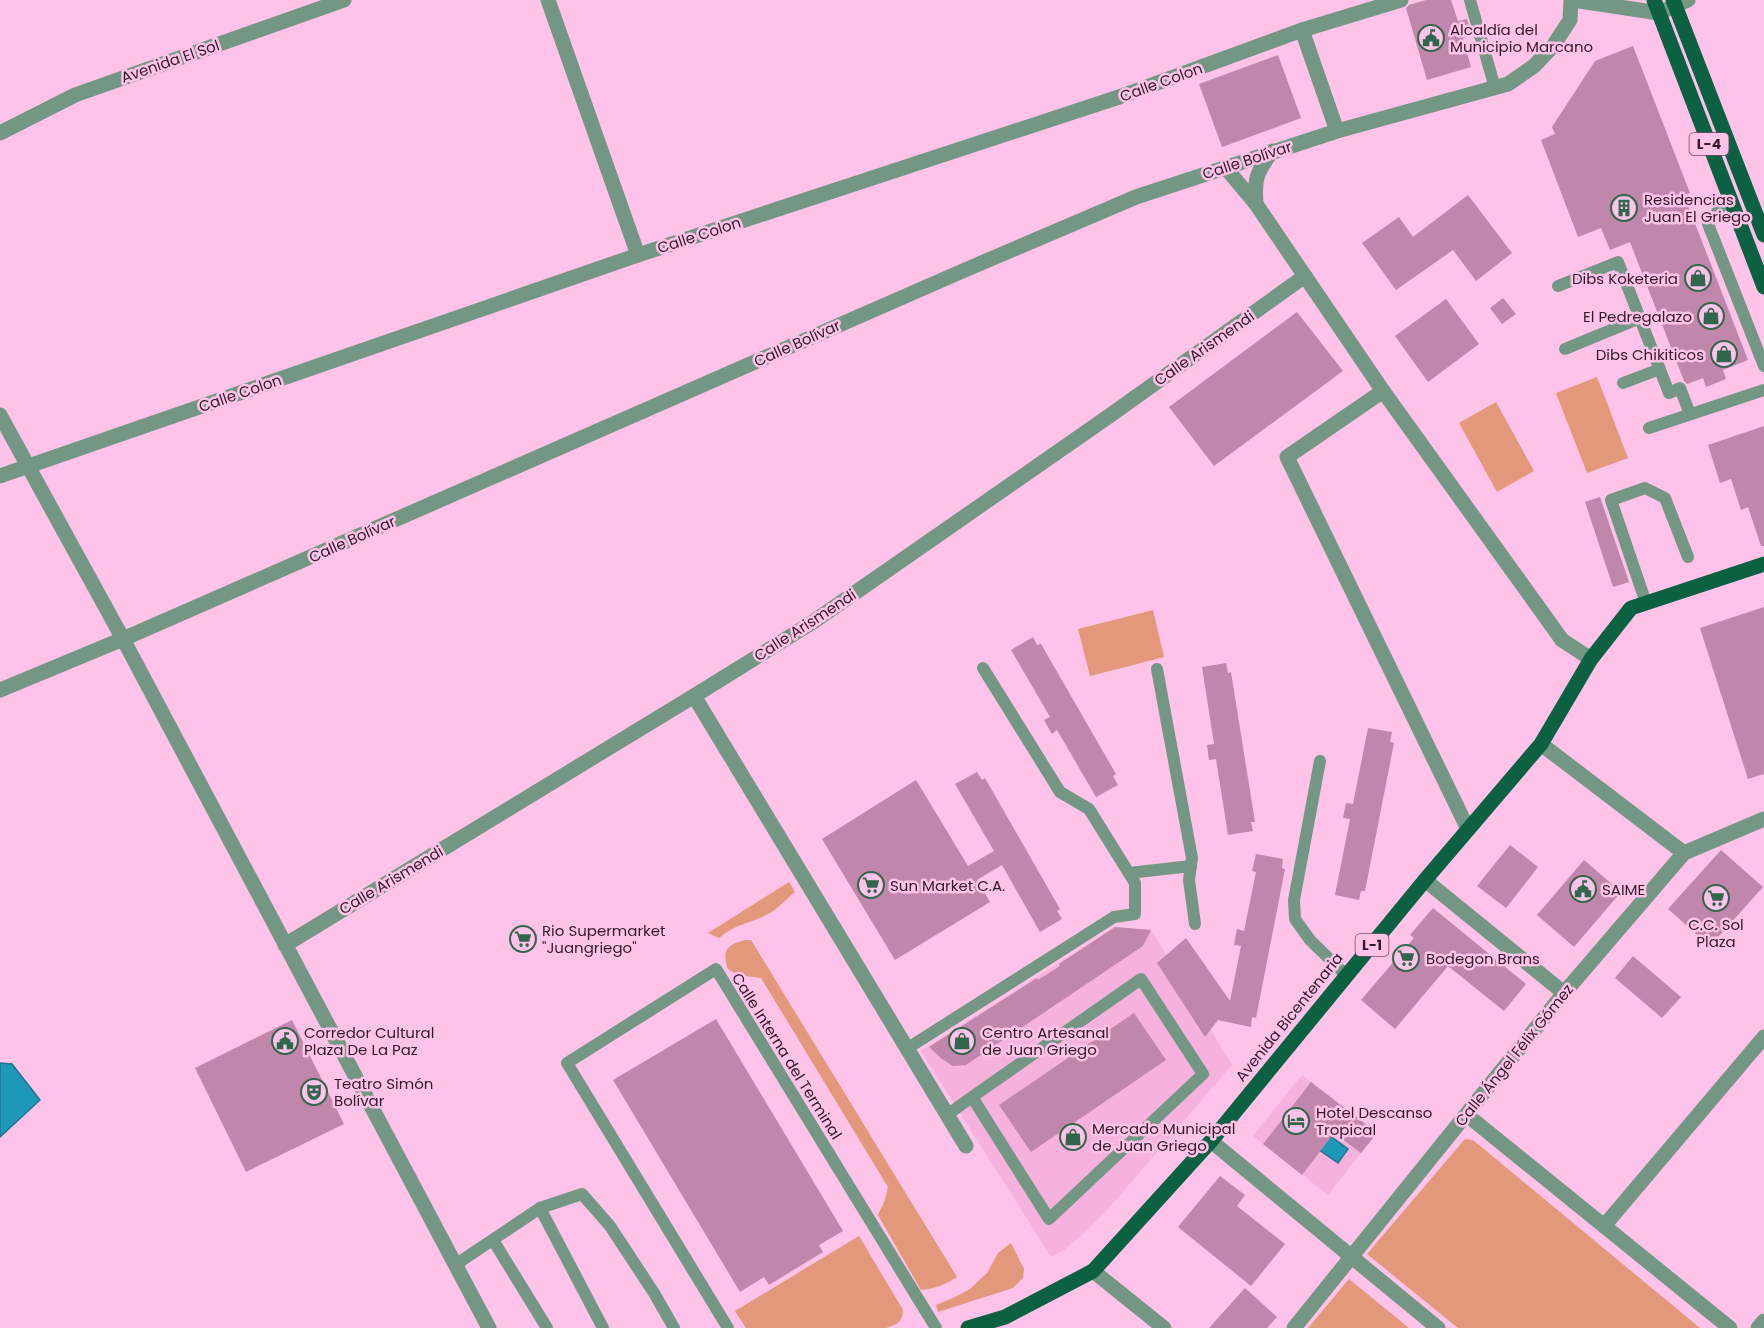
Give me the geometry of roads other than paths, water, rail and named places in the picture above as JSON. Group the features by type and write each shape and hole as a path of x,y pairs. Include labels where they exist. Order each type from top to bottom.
{"main road":[{"name":"L-4","path":"1679,2 1764,235"},
{"name":"L-4","path":"1656,6 1764,287"},
{"name":"Avenida Bicentenaria","path":"968,1328 1005,1317 1093,1271 1211,1142 1425,880 1541,744 1591,659 1631,608 1764,564"}],"street":[{"name":"Avenida El Sol","path":"0,133 75,95 344,0"},
{"path":"548,0 638,255"},
{"name":"Calle Colon","path":"0,476 638,255 1119,97 1302,30 1401,0"},
{"name":"Calle Bolívar","path":"0,690 123,639 957,273 1136,197 1337,131 1509,84 1534,66 1553,46 1570,20 1572,0 1656,6"},
{"path":"1656,6 1679,2"},
{"path":"1302,30 1337,131"},
{"path":"1256,204 1254,183 1272,151"},
{"path":"1226,167 1256,204 1383,391 1562,640 1591,659"},
{"name":"Calle Arismendi","path":"285,945 813,622 1112,414 1305,276"},
{"path":"1383,391 1287,457 1468,829"},
{"path":"0,415 123,639 489,1328"},
{"path":"694,696 966,1146"},
{"path":"1541,744 1684,854"},
{"name":"Calle Ángel Félix Gómez","path":"1294,1328 1564,993 1684,854 1764,819"},
{"path":"1425,880 1564,993"},
{"path":"1604,1226 1764,1037"},
{"path":"1467,1115 1730,1328"},
{"path":"1211,1142 1438,1328"},
{"path":"1093,1271 1164,1328"},
{"path":"1758,1328 1764,1321"}],"lane":[{"path":"1470,0 1495,88"},
{"path":"1729,196 1708,224 1764,366"},
{"path":"1558,286 1618,262 1669,393 1680,388 1690,414"},
{"path":"1565,349 1640,318"},
{"path":"1623,383 1660,369"},
{"path":"1649,428 1764,390"},
{"path":"1646,603 1611,500 1645,488 1665,498 1688,556"},
{"path":"908,1048 1114,917 1135,914 1135,883 1129,873 1089,809 1060,792 983,668"},
{"path":"1156,669 1192,858 1188,880 1195,924"},
{"path":"1320,761 1294,900 1295,919 1310,940 1347,976"},
{"path":"1129,873 1191,866"},
{"name":"Calle Interna del Terminal","path":"728,1328 567,1063 716,969 936,1328"},
{"path":"947,1115 972,1097 1141,979 1203,1074 1049,1219 972,1097"},
{"path":"455,1265 540,1208 582,1194 610,1226 674,1328"},
{"path":"540,1208 603,1328"},
{"path":"493,1240 547,1328"}],"water":[{"path":"0,1063 12,1064 40,1100 0,1137"},
{"path":"1329,1135 1348,1149 1338,1163 1318,1149"}],"place":[{"name":"Alcaldía del Municipio Marcano","path":"1431,38"},
{"name":"Residencias Juan El Griego","path":"1624,208"},
{"name":"Dibs Koketeria","path":"1698,278"},
{"name":"El Pedregalazo","path":"1711,316"},
{"name":"Dibs Chikiticos","path":"1724,354"},
{"name":"Sun Market C.A.","path":"871,885"},
{"name":"SAIME","path":"1583,889"},
{"name":"C.C. Sol Plaza","path":"1716,898"},
{"name":"Rio Supermarket \"Juangriego\"","path":"523,939"},
{"name":"Bodegon Brans","path":"1406,958"},
{"name":"Corredor Cultural Plaza De La Paz","path":"285,1041"},
{"name":"Centro Artesanal de Juan Griego","path":"962,1041"},
{"name":"Teatro Simón Bolívar","path":"314,1092"},
{"name":"Hotel Descanso Tropical","path":"1296,1121"},
{"name":"Mercado Municipal de Juan Griego","path":"1073,1137"}]}
